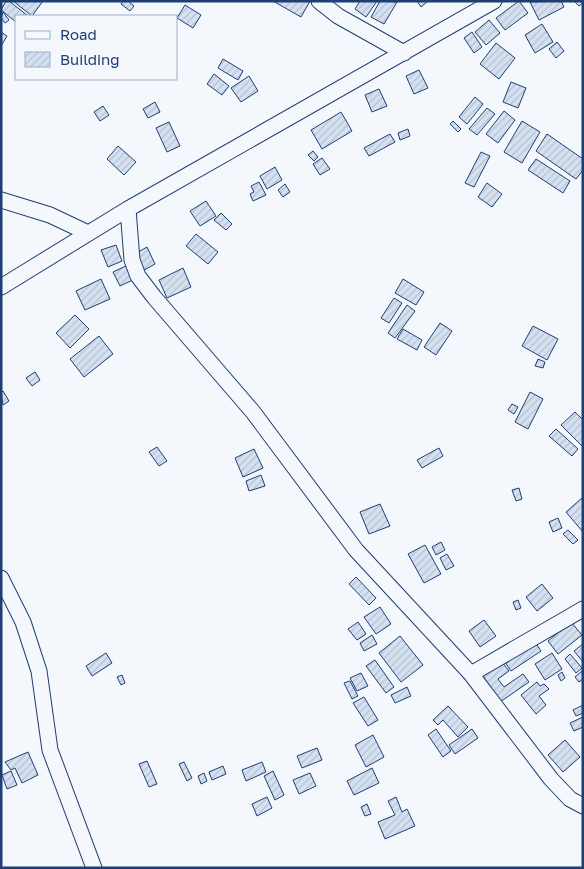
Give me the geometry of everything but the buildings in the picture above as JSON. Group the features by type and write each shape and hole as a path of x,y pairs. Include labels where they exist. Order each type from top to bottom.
{"street":[{"path":"319,1 338,16 404,53"},
{"path":"1,287 128,209 494,1"},
{"path":"1,200 50,215 88,233"},
{"path":"128,209 132,260 138,276 154,297 252,412 356,550 471,674 551,779 570,799 583,806"},
{"path":"1,578 23,622 39,671 50,750 94,868"},
{"path":"471,674 583,608"}]}
